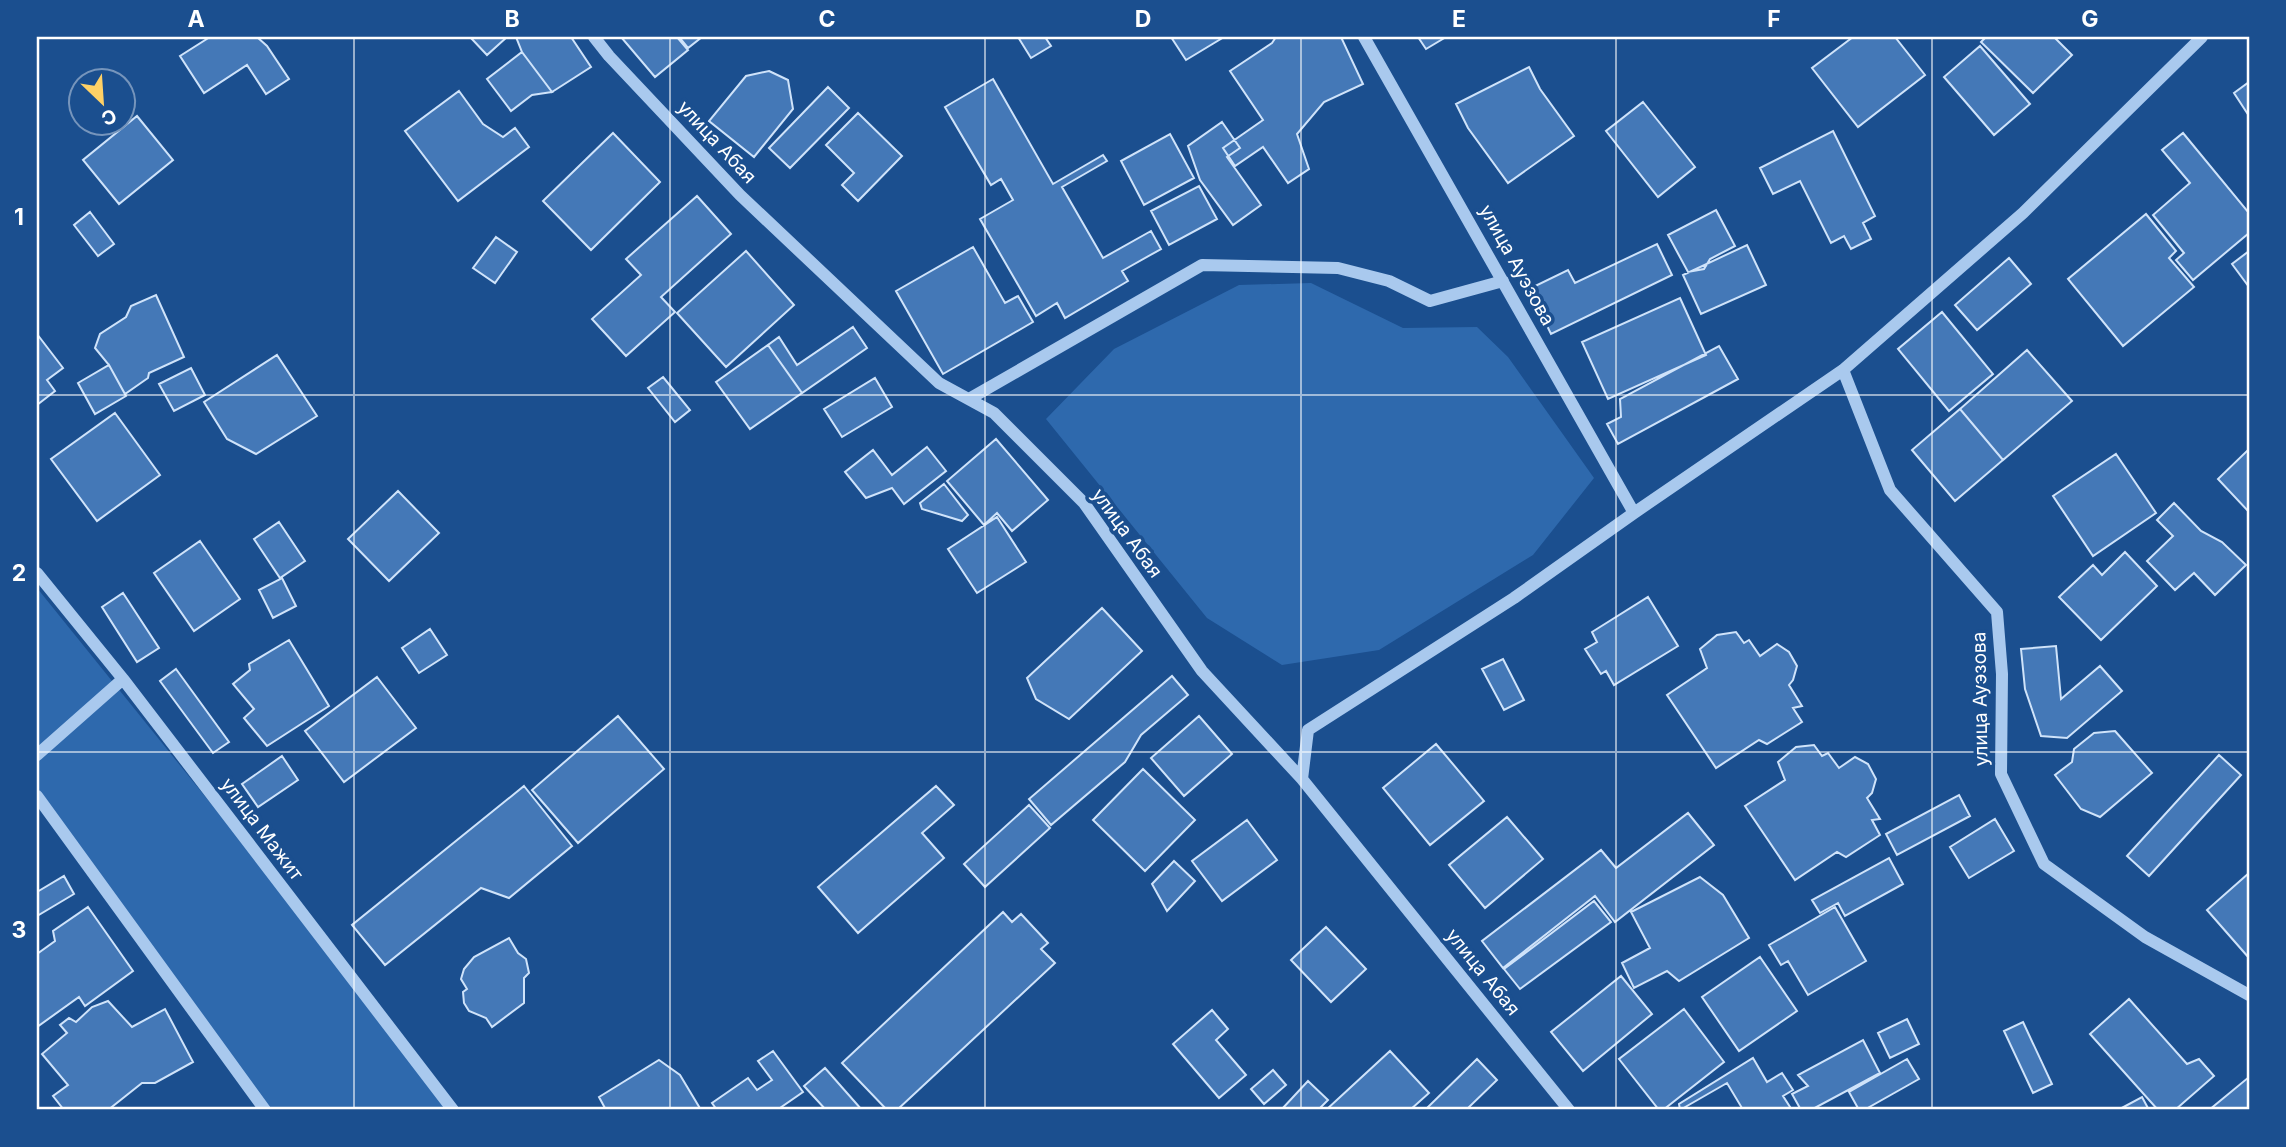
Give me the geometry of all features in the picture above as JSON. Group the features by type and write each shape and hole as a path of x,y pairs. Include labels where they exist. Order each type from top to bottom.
{"street":[{"name":"улица Абая","path":"594,37 740,195 939,383 995,413 1084,503 1202,671 1302,779 1569,1110"},
{"name":"улица Ауэзова","path":"1364,37 1634,513"},
{"path":"1302,779 1308,730 1514,598 1843,370 2023,213 2202,37"},
{"path":"969,399 1202,265 1338,268 1389,281 1430,301 1503,281"},
{"name":"улица Ауэзова","path":"1843,370 1890,490 1997,612 2001,674 2001,774 2044,864 2144,937 2249,995"},
{"name":"улица Мажит","path":"37,573 123,679 453,1110"},
{"path":"37,755 123,679"},
{"path":"37,796 265,1110"}],"shaded area":[{"path":"1311,283 1403,328 1477,327 1508,357 1594,478 1533,555 1379,650 1282,665 1207,618 1046,419 1114,349 1239,285"},
{"path":"37,588 458,1110 270,1110 37,787"}],"building":[{"path":"210,37 257,37 267,46 289,79 266,94 247,65 204,93 180,56"},
{"path":"470,37 507,37 487,55"},
{"path":"516,37 571,37 591,67 552,92 522,52"},
{"path":"621,37 677,37 688,50 655,77"},
{"path":"679,37 702,37 688,48"},
{"path":"1018,37 1045,37 1051,46 1031,58"},
{"path":"1171,37 1224,37 1186,60"},
{"path":"1276,37 1341,37 1363,84 1324,102 1297,134 1309,169 1288,183 1263,147 1235,166 1223,148 1263,120 1230,71 1272,43"},
{"path":"1418,37 1446,37 1426,49"},
{"path":"1853,37 1895,37 1925,75 1858,127 1812,68"},
{"path":"1986,37 2054,37 2072,55 2033,93 1981,42"},
{"path":"1980,46 2030,104 1994,135 1944,77"},
{"path":"522,52 552,92 532,95 511,111 487,79"},
{"path":"1529,67 1540,89 1574,136 1508,183 1468,128 1456,104"},
{"path":"769,71 788,80 793,109 754,157 709,121 746,76"},
{"path":"993,79 1053,184 1103,155 1107,161 1062,187 1103,258 1151,231 1161,249 1122,271 1128,281 1065,318 1057,303 1036,316 980,219 1013,200 1001,179 991,185 945,107"},
{"path":"2249,82 2249,116 2234,93"},
{"path":"828,87 849,108 790,168 769,148"},
{"path":"459,91 483,124 503,137 515,128 529,147 458,201 405,131"},
{"path":"1643,102 1695,167 1658,197 1606,131"},
{"path":"858,113 902,156 858,201 842,185 854,173 826,145"},
{"path":"136,117 173,160 119,204 83,160 112,136 136,136"},
{"path":"1222,122 1240,148 1227,157 1261,205 1233,225 1200,180 1188,146"},
{"path":"1833,131 1875,216 1863,223 1871,239 1851,249 1844,236 1831,243 1800,181 1773,194 1760,168"},
{"path":"613,133 660,182 591,250 543,201"},
{"path":"2183,133 2249,213 2249,233 2193,280 2176,260 2184,253 2153,215 2190,183 2162,150"},
{"path":"1170,134 1194,178 1144,205 1121,161"},
{"path":"1199,186 1217,219 1169,245 1151,211"},
{"path":"697,196 731,234 661,297 675,312 626,356 592,319 641,275 626,259"},
{"path":"1716,210 1735,246 1710,259 1704,269 1688,272 1668,235"},
{"path":"90,212 114,244 98,256 74,225"},
{"path":"2146,214 2176,251 2169,258 2194,287 2123,346 2068,279"},
{"path":"496,237 517,252 495,283 473,268"},
{"path":"1657,244 1672,275 1551,334 1529,289 1568,270 1575,283"},
{"path":"1747,245 1766,285 1701,314 1683,275"},
{"path":"973,247 1005,303 1018,296 1033,322 943,374 896,291"},
{"path":"746,251 794,305 726,367 677,313"},
{"path":"2249,251 2249,287 2232,264"},
{"path":"2009,258 2031,284 1977,330 1955,305"},
{"path":"156,295 184,357 149,373 148,378 125,394 109,365 95,348 100,334 126,317 131,306"},
{"path":"1680,298 1706,355 1608,399 1582,342"},
{"path":"1942,312 1993,374 1949,411 1898,349"},
{"path":"853,327 867,348 802,393 768,345 779,337 797,365"},
{"path":"37,334 63,368 47,380 55,391 37,405"},
{"path":"768,345 802,393 750,429 716,382"},
{"path":"1719,346 1738,379 1618,444 1607,424 1621,417 1620,399"},
{"path":"2027,350 2072,401 2003,460 1960,409"},
{"path":"277,355 317,416 256,454 227,439 204,402"},
{"path":"109,365 126,396 95,414 78,383"},
{"path":"191,368 205,395 174,411 159,384"},
{"path":"663,377 690,410 675,422 648,388"},
{"path":"875,378 892,407 842,437 824,409"},
{"path":"1960,409 2003,460 1955,501 1912,450"},
{"path":"115,413 160,475 97,521 51,459"},
{"path":"996,439 1048,500 1012,531 997,513 984,525 947,481"},
{"path":"927,447 946,471 904,504 892,488 866,498 845,472 873,450 892,475"},
{"path":"2249,449 2249,512 2218,479"},
{"path":"2116,454 2156,513 2093,556 2053,496"},
{"path":"944,484 968,515 962,521 922,509 920,503"},
{"path":"398,491 439,533 389,581 348,539"},
{"path":"2174,503 2201,531 2222,542 2246,565 2215,595 2194,573 2175,590 2147,561 2173,536 2157,520"},
{"path":"997,517 1026,562 977,593 948,549"},
{"path":"279,522 305,561 280,578 254,539"},
{"path":"200,541 240,599 194,631 154,573"},
{"path":"2125,552 2157,586 2101,640 2059,597 2093,565 2102,575"},
{"path":"282,578 296,606 273,618 259,590"},
{"path":"123,593 159,648 137,662 102,607"},
{"path":"1648,597 1678,646 1614,685 1606,671 1601,674 1585,649 1597,642 1592,632"},
{"path":"1102,608 1142,651 1069,719 1036,699 1027,678"},
{"path":"430,629 447,655 419,673 402,648"},
{"path":"1736,632 1744,643 1749,640 1760,656 1777,644 1789,652 1797,666 1789,685 1802,706 1793,708 1802,722 1767,744 1759,740 1716,768 1667,695 1707,668 1700,649 1717,635"},
{"path":"289,640 329,706 267,746 244,718 254,709 233,684 250,670 249,664"},
{"path":"2056,646 2061,699 2100,666 2122,691 2067,738 2041,736 2025,689 2021,649"},
{"path":"1503,659 1524,700 1504,710 1482,669"},
{"path":"176,669 229,742 213,753 160,681"},
{"path":"1172,676 1188,695 1141,735 1125,762 1051,825 1029,799"},
{"path":"377,677 416,728 344,782 305,731"},
{"path":"618,716 664,769 578,843 532,790"},
{"path":"1199,716 1232,754 1184,796 1151,758"},
{"path":"2115,731 2152,773 2100,817 2081,809 2055,775 2072,762 2074,749 2094,733"},
{"path":"1436,744 1484,801 1430,845 1383,788"},
{"path":"1814,745 1822,756 1828,753 1839,768 1855,757 1868,764 1876,779 1872,793 1867,798 1880,819 1872,820 1880,835 1846,857 1837,852 1795,880 1745,806 1785,780 1778,762 1796,747"},
{"path":"2219,755 2241,775 2149,876 2127,856"},
{"path":"282,756 298,780 258,807 242,784"},
{"path":"1143,769 1195,820 1145,871 1093,820"},
{"path":"524,786 572,846 509,898 481,888 385,965 352,925"},
{"path":"936,786 954,805 922,833 944,858 858,933 818,887"},
{"path":"1959,795 1970,816 1897,855 1886,834"},
{"path":"1029,805 1050,828 985,887 964,864"},
{"path":"1688,813 1714,845 1615,922 1595,896 1503,968 1482,941 1601,850 1616,868"},
{"path":"1507,817 1543,859 1485,908 1449,865"},
{"path":"1995,819 2014,851 1969,878 1950,847"},
{"path":"1247,820 1277,860 1222,901 1192,861"},
{"path":"1889,858 1903,884 1845,916 1838,903 1820,913 1812,900"},
{"path":"1174,861 1195,881 1167,911 1152,884"},
{"path":"2249,873 2249,958 2207,910"},
{"path":"64,876 74,894 37,916 37,892"},
{"path":"1700,877 1723,895 1749,938 1679,981 1667,971 1634,988 1622,963 1650,948 1631,912"},
{"path":"1594,901 1611,922 1520,989 1504,969"},
{"path":"88,907 133,971 85,1006 79,997 37,1027 37,954 55,941 53,931"},
{"path":"1835,907 1866,961 1808,995 1788,961 1781,965 1769,945"},
{"path":"1003,912 1012,922 1021,914 1048,943 1041,949 1055,963 897,1110 887,1110 842,1063"},
{"path":"1326,927 1366,969 1331,1002 1291,960"},
{"path":"509,938 518,953 526,959 529,973 524,978 524,1003 492,1027 486,1018 469,1011 464,1003 463,992 467,989 461,979 464,969 474,957"},
{"path":"1760,957 1797,1011 1739,1051 1702,997"},
{"path":"1621,976 1652,1014 1583,1071 1551,1032"},
{"path":"2129,999 2187,1064 2199,1059 2214,1076 2175,1110 2158,1110 2090,1034"},
{"path":"108,1001 132,1027 165,1009 193,1062 155,1083 142,1083 108,1110 64,1110 53,1096 68,1085 42,1054 67,1033 60,1025 69,1018 76,1022 92,1007"},
{"path":"1684,1009 1724,1062 1663,1110 1659,1110 1619,1059"},
{"path":"1212,1010 1228,1029 1216,1040 1246,1075 1219,1098 1173,1044"},
{"path":"1907,1019 1919,1044 1890,1058 1878,1033"},
{"path":"2023,1022 2052,1084 2033,1093 2004,1031"},
{"path":"1863,1040 1880,1073 1811,1110 1801,1110 1792,1094 1808,1086 1798,1075"},
{"path":"773,1051 803,1092 777,1110 717,1110 712,1103 748,1078 757,1090 772,1080 758,1061"},
{"path":"1390,1051 1429,1093 1410,1110 1326,1110"},
{"path":"1753,1058 1767,1082 1782,1073 1793,1090 1783,1096 1792,1110 1738,1110 1742,1108 1727,1083 1680,1110 1679,1104"},
{"path":"1477,1059 1497,1080 1466,1110 1425,1110"},
{"path":"1907,1059 1919,1079 1864,1110 1859,1110 1849,1092"},
{"path":"659,1060 680,1075 701,1110 606,1110 599,1097"},
{"path":"825,1068 862,1110 826,1110 804,1086"},
{"path":"1273,1070 1286,1085 1264,1104 1251,1089"},
{"path":"2249,1077 2249,1110 2209,1110"},
{"path":"1308,1081 1328,1100 1318,1110 1281,1110"},
{"path":"2142,1097 2149,1110 2118,1110"}]}
